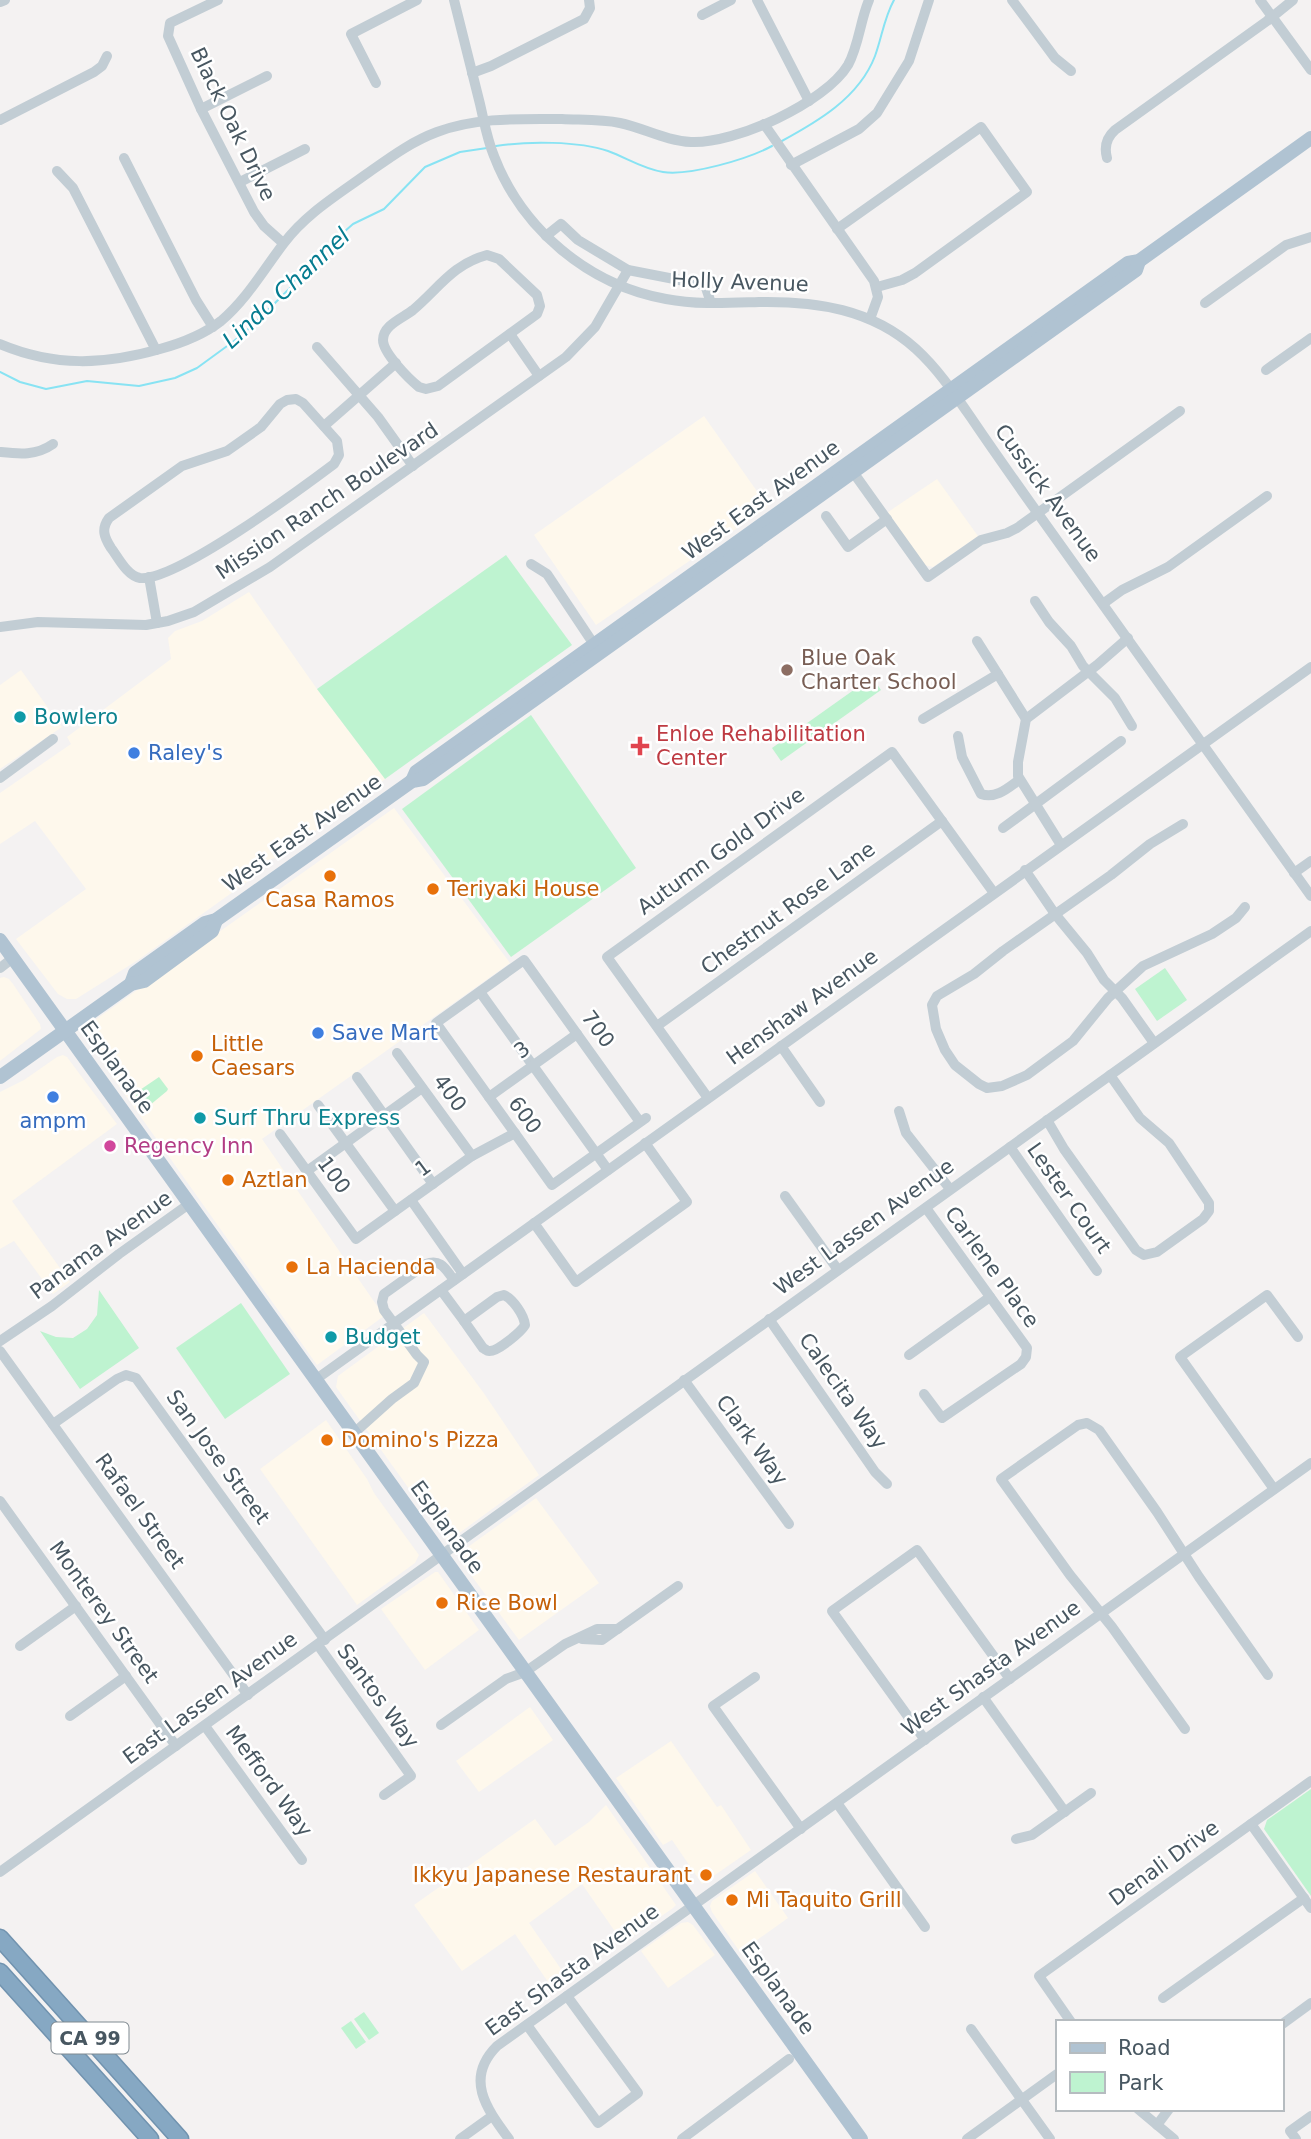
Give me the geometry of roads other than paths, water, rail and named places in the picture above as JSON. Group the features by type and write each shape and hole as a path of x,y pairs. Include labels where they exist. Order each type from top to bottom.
{"highway":[{"name":"CA 99","path":"0,1938 180,2139"},
{"name":"CA 99","path":"0,1972 150,2139"}],"main road":[{"name":"West East Avenue","path":"597,648 853,472 1128,262 1139,261 1311,138"},
{"name":"West East Avenue","path":"0,1077 131,984 135,973 205,923 216,920 412,781 423,779 597,648 954,394"},
{"name":"Esplanade","path":"0,940 861,2139"}],"street":[{"name":"Black Oak Drive","path":"218,0 170,23 168,36 201,109 257,217 284,243"},
{"path":"376,83 351,34 417,0"},
{"name":"Holly Avenue","path":"454,0 492,151 507,185 546,236 580,264 620,286 666,299 711,303 802,302 835,308 870,319"},
{"path":"472,73 584,19 590,8 589,0"},
{"path":"702,15 731,0"},
{"path":"757,0 809,101"},
{"path":"0,344 30,355 86,362 121,359 190,340 213,327 239,303 284,243 317,209 408,146 438,131 484,121 518,119 609,121 690,142 711,141 766,128 831,86 848,65 869,0"},
{"path":"788,160 859,129 877,113 909,61 929,0"},
{"path":"1012,0 1055,58 1072,71"},
{"path":"1260,0 1311,70"},
{"path":"1107,158 1106,142 1115,130 1293,0"},
{"path":"0,120 94,72 102,66 107,56"},
{"path":"201,109 267,76"},
{"path":"837,229 981,127 1027,192 908,277 877,287"},
{"path":"766,128 877,287 877,301 870,319"},
{"path":"240,183 305,149"},
{"path":"124,158 196,300 213,327"},
{"path":"57,172 73,188 156,350"},
{"path":"546,236 561,224 578,240 628,271 705,285 711,303"},
{"path":"1205,303 1286,245 1311,236"},
{"path":"491,255 499,259 539,298 540,306 535,317 438,386 423,389 396,363 384,346 386,331 417,306 447,276 483,256 491,255"},
{"name":"Mission Ranch Boulevard","path":"0,627 29,622 134,625 157,623 201,608 260,573 566,357 600,320 628,271"},
{"name":"Cussick Avenue","path":"870,319 914,347 954,394 1311,896"},
{"path":"510,334 539,376"},
{"path":"1266,370 1311,338"},
{"path":"317,347 378,417 413,466"},
{"path":"324,426 396,363"},
{"path":"296,399 303,403 339,445 338,458 334,464 244,527 180,566 149,577 140,578 130,573 111,548 104,533 109,518 182,466 231,448 261,427 280,404 296,399"},
{"path":"853,472 928,577 975,544 988,537 1012,531 1180,411"},
{"path":"0,452 31,454 43,451 53,444"},
{"path":"1104,603 1122,590 1168,567 1267,496"},
{"path":"826,516 848,547 887,519"},
{"path":"531,564 547,574 597,648"},
{"path":"149,577 157,623"},
{"path":"1035,600 1083,666 1115,698 1132,726"},
{"path":"1061,845 1019,780 1018,762 1026,719 1128,638"},
{"path":"977,642 1026,719"},
{"name":"Henshaw Avenue","path":"315,1380 1311,667"},
{"path":"923,719 998,674"},
{"path":"958,736 962,757 981,794 995,794 1019,780"},
{"path":"0,778 53,738"},
{"path":"1003,828 1121,741"},
{"name":"Autumn Gold Drive","path":"708,1098 607,957 892,752 994,893"},
{"name":"Chestnut Rose Lane","path":"657,1026 942,821"},
{"path":"1183,824 1150,844 974,974 940,993 932,1008 936,1029 955,1065 987,1088 996,1088 1018,1080 1073,1041 1115,991 1143,966 1212,934 1236,918 1245,907"},
{"path":"1294,873 1311,861"},
{"path":"1025,870 1055,914 1083,947 1104,980 1154,1043"},
{"name":"West Lassen Avenue","path":"442,1556 1311,931"},
{"path":"0,968 13,958"},
{"name":"700","path":"480,992 524,960 643,1120"},
{"name":"600","path":"608,1170 596,1154 533,1065 480,992 436,1023 552,1185 596,1154 643,1120"},
{"name":"3","path":"489,1097 577,1034"},
{"path":"781,1045 820,1102"},
{"name":"400","path":"397,1053 472,1156"},
{"path":"1047,1120 1064,1149 1136,1250 1144,1255 1157,1252 1203,1219 1209,1211 1209,1203 1169,1143 1140,1118 1110,1075"},
{"path":"357,1077 433,1184"},
{"path":"307,1171 422,1088"},
{"path":"318,1105 395,1211"},
{"path":"899,1111 906,1133 950,1189"},
{"name":"1","path":"356,1240 472,1156 515,1133"},
{"name":"100","path":"280,1134 356,1240"},
{"path":"534,1223 576,1282 687,1202 645,1143"},
{"name":"Lester Court","path":"1010,1147 1097,1271"},
{"path":"785,1196 838,1270"},
{"path":"411,1200 459,1277"},
{"name":"Panama Avenue","path":"0,1341 189,1205"},
{"name":"Carlene Place","path":"924,1394 942,1418 1021,1364 1026,1357 1027,1348 926,1208"},
{"path":"354,1433 414,1383 424,1362 382,1305 384,1294 433,1261 459,1277"},
{"path":"441,1290 483,1348 490,1351 521,1331 526,1323 510,1298 504,1295 497,1297 464,1321"},
{"path":"1274,1489 1180,1357 1267,1295 1298,1337"},
{"path":"909,1355 990,1297"},
{"name":"Calecita Way","path":"769,1319 875,1472 887,1484"},
{"name":"Rafael Street","path":"0,1351 248,1695"},
{"name":"San Jose Street","path":"53,1424 117,1378 126,1375 136,1378 321,1643"},
{"name":"Clark Way","path":"684,1380 789,1524"},
{"path":"1086,1410 1086,1423"},
{"path":"1185,1729 1001,1479 1078,1425 1092,1424 1099,1430 1268,1675"},
{"name":"West Shasta Avenue","path":"694,1906 1311,1463"},
{"name":"Monterey Street","path":"0,1501 176,1746"},
{"path":"925,1740 832,1611 873,1580 917,1550 1010,1679"},
{"name":"East Lassen Avenue","path":"0,1872 442,1556"},
{"path":"441,1725 506,1679 525,1672 565,1644 618,1629 678,1586"},
{"path":"20,1646 76,1606"},
{"name":"Santos Way","path":"321,1643 411,1776 384,1796"},
{"path":"70,1716 126,1676"},
{"path":"755,1677 713,1706 801,1829"},
{"path":"983,1697 1065,1812"},
{"name":"Mefford Way","path":"205,1726 302,1860"},
{"name":"Denali Drive","path":"1070,2020 1039,1976 1311,1781"},
{"path":"1016,1839 1032,1835 1091,1793"},
{"path":"837,1803 925,1927"},
{"path":"1251,1824 1311,1908"},
{"path":"1163,1998 1304,1898"},
{"name":"East Shasta Avenue","path":"492,2116 481,2093 482,2071 492,2051 694,1906"},
{"path":"527,2025 598,2123 638,2093 567,1996"},
{"path":"1283,2024 1311,2003"},
{"path":"971,2029 1050,2139"},
{"path":"682,2139 789,2059"},
{"path":"967,2139 1056,2075"},
{"path":"1140,2111 1174,2139"},
{"path":"1157,2125 1168,2111"},
{"path":"460,2139 492,2116 509,2139"},
{"path":"1293,2135 1311,2116"}],"waterway":[{"name":"Lindo Channel","path":"780,142 822,117 859,84 875,56 894,0"},
{"name":"Lindo Channel","path":"496,146 523,143 583,145 608,151 649,168 674,173 719,165 772,146"},
{"name":"Lindo Channel","path":"0,372 20,382 46,389 87,381 139,386 175,378 197,368 253,325 290,288 301,270 353,224 384,209 425,167 460,152 487,148"}],"place":[{"name":"Blue Oak Charter School","path":"787,670"},
{"name":"Bowlero","path":"20,717"},
{"name":"Enloe Rehabilitation Center","path":"640,746"},
{"name":"Raley's","path":"134,753"},
{"name":"Casa Ramos","path":"330,876"},
{"name":"Teriyaki House","path":"433,889"},
{"name":"Save Mart","path":"318,1033"},
{"name":"Little Caesars","path":"197,1056"},
{"name":"ampm","path":"53,1097"},
{"name":"Surf Thru Express","path":"200,1118"},
{"name":"Regency Inn","path":"110,1146"},
{"name":"Aztlan","path":"228,1180"},
{"name":"La Hacienda","path":"292,1267"},
{"name":"Budget","path":"331,1337"},
{"name":"Domino's Pizza","path":"327,1440"},
{"name":"Rice Bowl","path":"442,1603"},
{"name":"Ikkyu Japanese Restaurant","path":"706,1875"},
{"name":"Mi Taquito Grill","path":"732,1900"}]}
